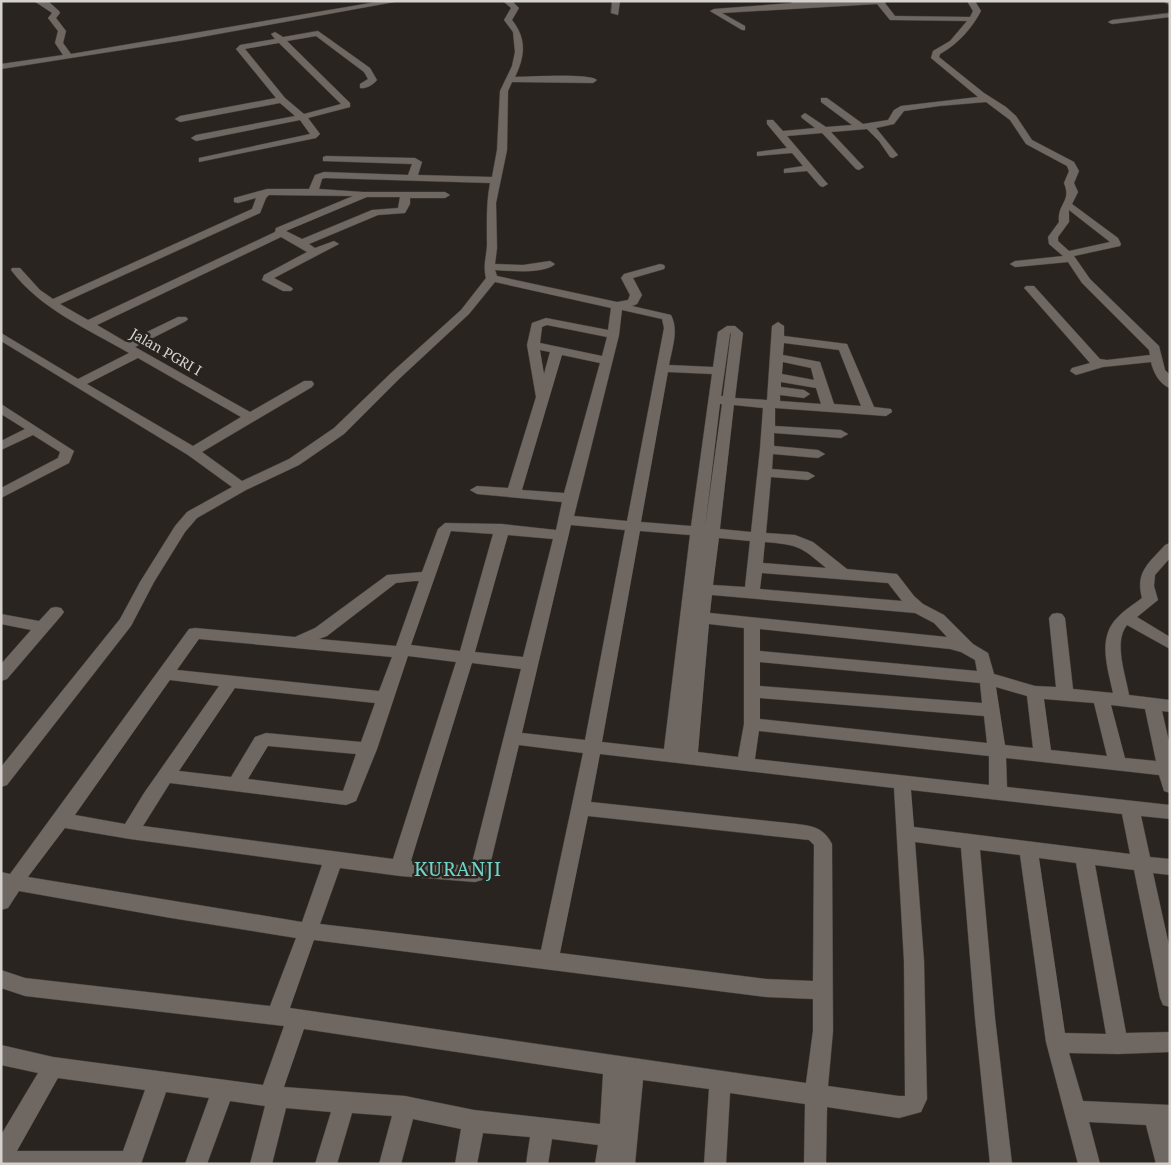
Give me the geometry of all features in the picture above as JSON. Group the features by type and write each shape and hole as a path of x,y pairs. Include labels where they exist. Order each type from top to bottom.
{"street":[{"path":"38,1 46,4 56,13 52,18 62,31 60,43 69,57"},
{"path":"1,67 185,38 396,1"},
{"path":"1,780 126,622 147,582 180,529 192,515 241,487 294,462 339,431 395,376 465,312 491,272 491,202 502,150 504,91 516,66 519,52 517,32 508,20 515,8 507,1"},
{"path":"615,13 616,1"},
{"path":"971,1 977,11 974,18 959,33 953,43 936,54 935,58 1013,118 1029,142 1071,164 1074,171 1069,183 1073,192 1063,211 1064,222 1054,237 1053,242 1069,257 1086,281 1155,349 1159,370 1170,384"},
{"path":"742,28 714,11 796,3 881,2 893,18 974,18"},
{"path":"1112,22 1170,15"},
{"path":"196,138 348,105 281,39 262,24"},
{"path":"310,192 320,176 321,146 302,116 282,100 240,49 281,39 318,33 367,70 373,80 363,86"},
{"path":"185,38 191,47"},
{"path":"508,80 593,80"},
{"path":"779,134 891,122 901,109 939,103 988,99"},
{"path":"180,119 282,100"},
{"path":"824,100 882,139 893,155"},
{"path":"805,116 824,130 859,167"},
{"path":"770,122 823,184"},
{"path":"202,160 313,136 321,146 415,161 417,162 412,176"},
{"path":"760,154 794,150"},
{"path":"787,171 810,168"},
{"path":"320,176 412,176 496,180"},
{"path":"444,209 445,195 451,178"},
{"path":"52,302 256,211 261,197 267,192"},
{"path":"238,200 267,192 445,195"},
{"path":"310,192 332,208"},
{"path":"89,324 281,233 280,230 366,194"},
{"path":"301,243 376,212 401,211 405,204 405,194"},
{"path":"1015,264 1069,257 1075,252 1116,244 1114,240 1067,206"},
{"path":"281,233 314,252"},
{"path":"287,289 268,280 268,277 314,252 334,244"},
{"path":"491,272 550,264"},
{"path":"617,306 633,302 636,295 627,278 628,276 660,267"},
{"name":"Jalan PGRI I","path":"16,270 36,292 250,418"},
{"path":"491,272 617,306 667,317 670,328 581,808 549,960"},
{"path":"1030,288 1088,355 1100,364"},
{"path":"61,820 130,832 400,868 475,874 481,865 570,498 606,360 617,306"},
{"path":"127,346 182,319"},
{"path":"542,396 532,342 536,325 546,321 612,335"},
{"path":"752,594 767,449 767,429 778,358 778,326"},
{"path":"672,757 722,401 737,333 733,329 728,328 724,332 718,371 722,401"},
{"path":"1,336 192,452 241,487"},
{"path":"778,339 846,350 869,410"},
{"path":"533,345 606,360"},
{"path":"514,492 557,350"},
{"path":"78,384 139,353"},
{"path":"778,358 814,364 828,406"},
{"path":"1076,371 1100,364 1156,358"},
{"path":"662,368 718,371"},
{"path":"776,377 822,385"},
{"path":"192,452 308,384"},
{"path":"774,390 804,394"},
{"path":"722,401 771,405 828,406 886,412"},
{"path":"1,408 67,451 64,460 1,494"},
{"path":"767,429 841,434"},
{"path":"1,446 33,430"},
{"path":"767,449 818,454"},
{"path":"764,472 808,476"},
{"path":"477,490 570,498"},
{"path":"566,520 795,540 808,545 844,575"},
{"path":"166,776 346,798 352,793 446,526 561,535"},
{"path":"400,868 502,530"},
{"path":"689,758 706,589 705,532"},
{"path":"1122,700 1113,642 1115,630 1150,600 1146,586 1148,574 1167,556"},
{"path":"754,567 892,578 902,593 918,608 939,620 966,648 982,658 987,678 997,751 998,792"},
{"path":"293,643 321,632 398,576 428,577"},
{"path":"706,589 918,608"},
{"path":"1,674 56,612"},
{"path":"703,618 950,643 966,648"},
{"path":"1057,618 1065,694"},
{"path":"1127,618 1170,644"},
{"path":"1,619 41,627"},
{"path":"746,764 752,724 752,624"},
{"path":"1,902 8,882 61,820 197,632 293,643 401,651 531,664"},
{"path":"752,656 987,678 1035,692 1170,706"},
{"path":"165,674 384,698"},
{"path":"130,832 230,682"},
{"path":"752,691 991,710"},
{"path":"1035,692 1043,756"},
{"path":"1101,699 1118,764"},
{"path":"752,724 1118,764 1167,767 1152,704"},
{"path":"511,738 1170,812"},
{"path":"236,784 261,742 266,739 368,748"},
{"path":"1,979 25,987 287,1017 624,1066 720,1082 899,1107 913,1105 916,1099 914,961 907,833 902,782"},
{"path":"581,808 816,834 822,844 822,1031 816,1094 815,1164"},
{"path":"1130,808 1166,957 1170,998"},
{"path":"907,833 1028,849 1084,854 1170,867"},
{"path":"970,841 985,1018 1001,1164"},
{"path":"1028,849 1056,1042 1089,1164"},
{"path":"1084,854 1118,1044"},
{"path":"261,1164 287,1017 307,931 334,859"},
{"path":"8,882 307,931 766,988 821,990"},
{"path":"1056,1042 1118,1044 1170,1042"},
{"path":"1,1054 53,1067 274,1096 405,1107 474,1121 543,1127 610,1136"},
{"path":"606,1164 624,1066"},
{"path":"624,1066 624,1164"},
{"path":"1,1157 53,1067"},
{"path":"1,1162 130,1163 160,1081"},
{"path":"715,1164 720,1082"},
{"path":"196,1164 222,1089"},
{"path":"326,1164 345,1102"},
{"path":"390,1164 405,1107"},
{"path":"1074,1111 1162,1116 1167,1164"},
{"path":"466,1164 474,1121"},
{"path":"537,1164 543,1127"}],"district":[{"name":"KURANJI","path":"458,869"}]}
